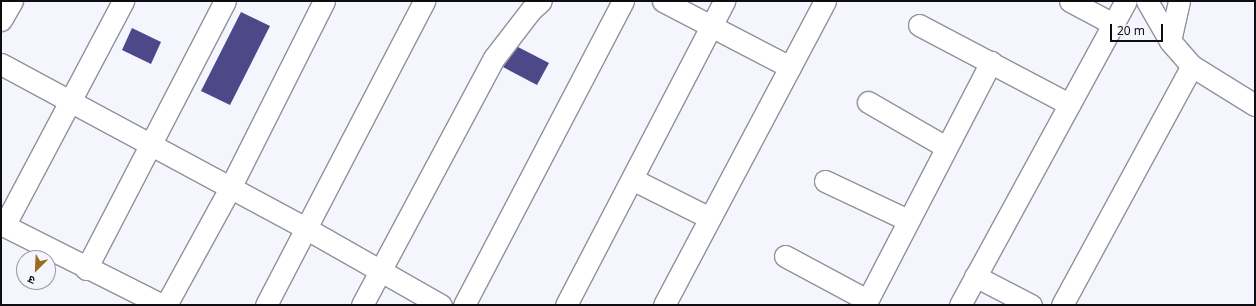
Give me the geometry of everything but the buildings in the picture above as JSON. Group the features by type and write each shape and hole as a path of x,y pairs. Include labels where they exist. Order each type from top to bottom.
{"street":[{"path":"1,20 12,1"},
{"path":"123,1 2,225 86,269 162,305"},
{"path":"86,269 148,144 225,1"},
{"path":"166,305 230,188 324,1"},
{"path":"266,305 307,229 424,1"},
{"path":"362,305 378,271 494,58 530,10 541,1"},
{"path":"464,305 623,1"},
{"path":"663,1 790,67"},
{"path":"566,305 724,1"},
{"path":"664,305 708,217 825,1"},
{"path":"1070,1 1113,24"},
{"path":"960,305 1126,1"},
{"path":"1147,1 1170,41 1192,66 1255,105"},
{"path":"1170,41 1179,1"},
{"path":"919,25 1069,104"},
{"path":"785,256 866,303 991,62"},
{"path":"1,64 307,229 378,271 441,305"},
{"path":"1062,305 1192,66"},
{"path":"868,102 946,147"},
{"path":"632,179 708,217"},
{"path":"825,181 908,220"},
{"path":"975,276 1031,305"}]}
